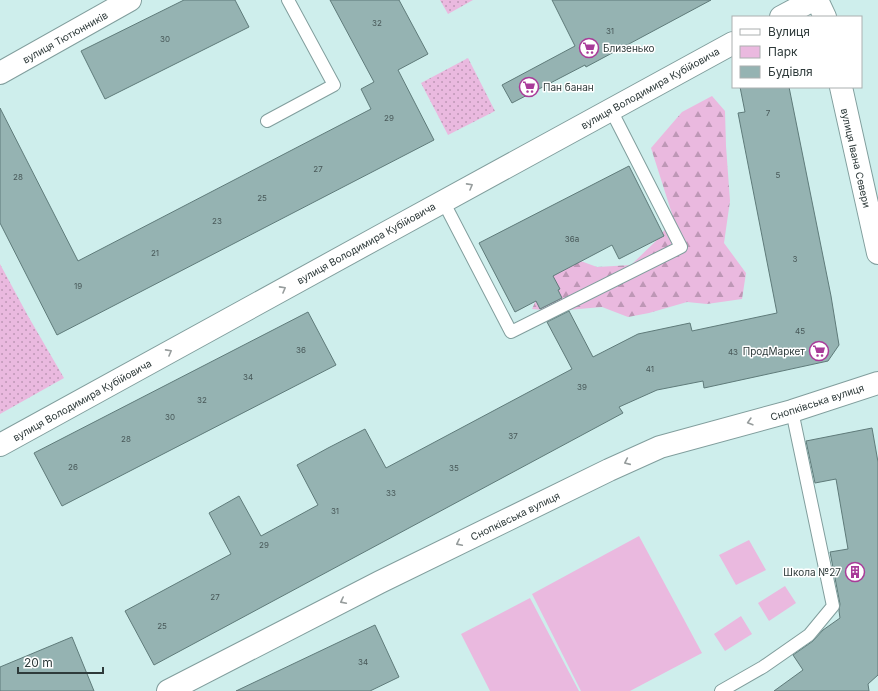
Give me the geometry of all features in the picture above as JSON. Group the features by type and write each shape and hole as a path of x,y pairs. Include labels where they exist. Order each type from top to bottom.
{"street":[{"name":"вулиця Тютюнників","path":"0,73 130,0"},
{"path":"783,16 813,0"},
{"path":"817,0 825,16"},
{"name":"вулиця Володимира Кубійовича","path":"0,445 732,44"},
{"name":"вулиця Івана Севери","path":"840,88 878,253"},
{"name":"Снопківська вулиця","path":"168,691 380,582 628,461 660,447 792,410 878,383"}],"lane":[{"path":"267,121 334,85 288,0"},
{"path":"443,201 511,332 681,247 611,110"},
{"path":"722,691 763,667 809,635 833,606 792,410"}],"green space":[{"path":"440,0 473,0 448,14"},
{"path":"468,58 495,111 448,135 421,83"},
{"path":"712,96 725,111 730,201 724,243 746,273 742,299 707,304 687,302 649,313 628,317 602,307 556,311 532,309 547,276 578,260 597,267 631,265 659,238 673,217 651,148 682,112"},
{"path":"0,264 64,378 0,414"},
{"path":"639,536 702,653 630,691 581,691 532,594"},
{"path":"749,540 766,570 736,585 719,555"},
{"path":"785,586 796,603 769,621 758,603"},
{"path":"530,598 579,691 490,691 461,634"},
{"path":"741,616 752,634 725,651 714,634"}],"building":[{"path":"184,0 235,0 249,27 105,99 81,51"},
{"path":"330,0 399,0 428,54 398,70 434,140 57,335 0,223 0,108 78,261 371,109 361,89 374,82"},
{"path":"552,0 711,0 586,67 585,65 512,103 502,85 575,46"},
{"path":"740,88 789,88 831,296 839,345 828,361 704,388 703,381 657,390 619,407 623,413 154,665 125,611 231,554 209,513 239,496 261,536 318,505 297,465 328,448 365,429 386,468 572,369 547,322 569,311 593,357 638,334 690,323 692,331 777,313 738,113 745,112"},
{"path":"629,166 664,236 619,259 612,245 553,276 560,289 558,290 562,298 540,309 536,301 515,312 479,243"},
{"path":"308,312 336,365 62,506 34,453"},
{"name":"Школа №27","path":"872,428 878,462 878,675 868,684 869,691 774,691 803,670 793,655 813,641 823,630 840,618 840,604 830,552 848,549 836,479 815,483 806,441"},
{"path":"375,625 399,677 370,691 236,691"},
{"path":"72,637 94,691 0,691 0,667"}],"place":[{"name":"Близенько","path":"589,48"},
{"name":"Пан банан","path":"529,87"},
{"name":"ПродМаркет","path":"819,351"},
{"name":"Школа №27","path":"855,572"}]}
